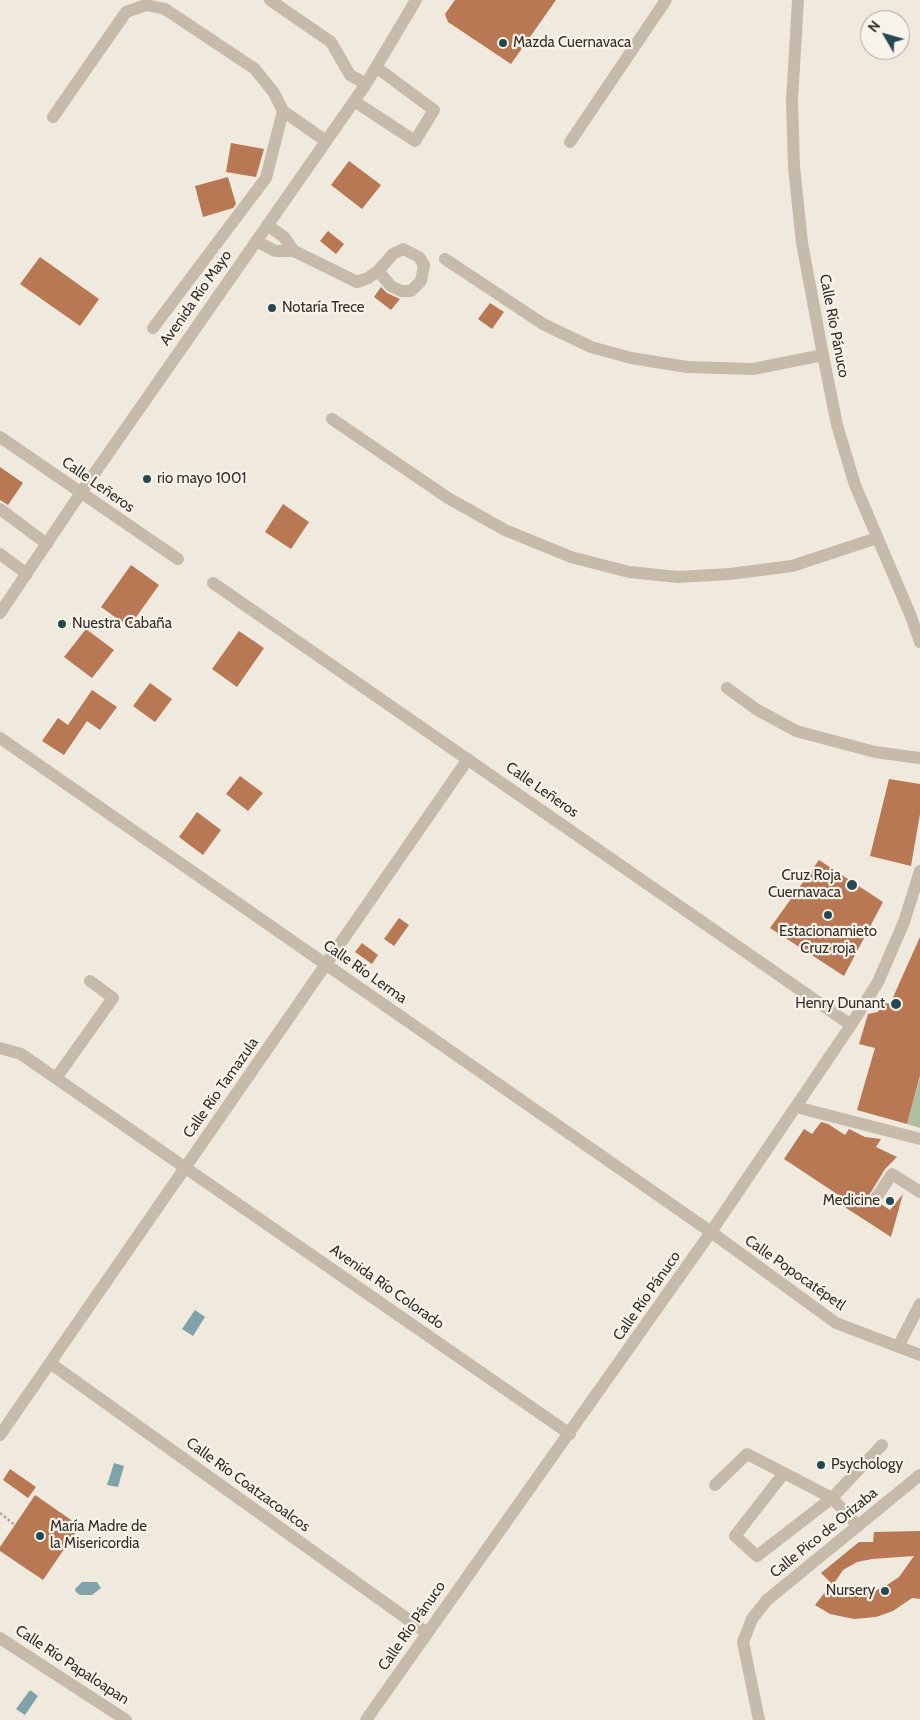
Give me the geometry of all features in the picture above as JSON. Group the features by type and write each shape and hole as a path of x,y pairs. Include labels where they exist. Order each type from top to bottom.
{"street":[{"path":"270,0 331,42 350,75 366,84"},
{"name":"Avenida Río Mayo","path":"0,613 80,494 366,84 416,0"},
{"path":"570,142 666,0"},
{"name":"Calle Río Pánuco","path":"798,0 792,101 794,167 802,243 823,355 837,425 855,485 920,642"},
{"path":"53,117 126,12 146,5 165,9 255,69 274,93 283,111 326,141"},
{"path":"354,101 415,140 434,110 376,67"},
{"path":"153,328 266,178 283,111"},
{"path":"267,225 284,237 294,252"},
{"path":"256,241 275,250 294,252 357,282 368,278 378,271"},
{"path":"445,259 543,324 591,347 631,358 687,366 753,368 823,355"},
{"path":"332,419 448,498 505,530 571,558 629,572 678,578 792,566 877,538"},
{"name":"Calle Leñeros","path":"0,437 80,494 178,559"},
{"path":"0,509 47,544"},
{"path":"0,554 27,574"},
{"name":"Calle Leñeros","path":"213,582 851,1025"},
{"path":"728,688 756,709 796,730 875,752 920,758"},
{"name":"Calle Río Lerma","path":"0,738 711,1232"},
{"name":"Calle Río Tamazula","path":"0,1435 468,758"},
{"name":"Calle Río Pánuco","path":"366,1720 711,1232 851,1025 878,982 904,922 920,872"},
{"path":"56,1078 113,998 90,981"},
{"name":"Avenida Río Colorado","path":"0,1048 21,1054 570,1434"},
{"path":"796,1107 920,1139"},
{"path":"876,1198 892,1174 919,1188"},
{"name":"Calle Popocatépetl","path":"711,1232 836,1323 920,1355"},
{"path":"898,1347 920,1304"},
{"name":"Calle Río Coatzacoalcos","path":"50,1363 427,1633"},
{"path":"784,1473 734,1536 757,1556 832,1498 882,1445"},
{"path":"715,1485 747,1454 832,1498 858,1526"},
{"name":"Calle Pico de Orizaba","path":"759,1720 743,1642 752,1619 767,1600 920,1475"},
{"name":"Calle Río Papaloapan","path":"0,1638 126,1720"}],"path":[{"path":"0,1513 15,1525"}],"green space":[{"path":"920,1078 920,1128 907,1124"}],"water":[{"path":"195,1310 205,1317 193,1336 182,1329"},
{"path":"114,1463 124,1466 118,1487 107,1485"},
{"path":"82,1582 97,1582 101,1588 92,1595 80,1595 75,1589"},
{"path":"30,1690 38,1696 25,1715 16,1709"}],"building":[{"name":"Mazda Cuernavaca","path":"455,0 556,0 511,64 448,22 445,14"},
{"path":"231,143 264,149 256,177 226,172"},
{"path":"349,161 381,185 362,209 331,185"},
{"path":"228,177 236,204 233,208 203,217 195,186"},
{"path":"328,231 344,244 336,254 320,241"},
{"path":"40,257 99,299 80,326 20,284"},
{"path":"381,287 387,293 400,299 391,310 374,297"},
{"path":"490,303 504,312 492,329 478,319"},
{"path":"0,467 23,483 8,505 0,500"},
{"path":"283,504 309,522 291,549 265,532"},
{"path":"131,565 159,585 129,627 101,607"},
{"path":"86,629 114,650 92,678 64,657"},
{"path":"239,631 264,648 237,687 212,669"},
{"path":"150,683 172,699 155,722 133,706"},
{"path":"92,690 117,707 100,730 87,721 64,755 42,741 58,718 68,725"},
{"path":"240,776 263,793 248,811 226,794"},
{"path":"889,779 920,784 920,814 911,866 870,856"},
{"path":"197,812 221,830 203,855 179,837"},
{"name":"Estacionamieto Cruz roja","path":"819,860 883,902 844,976 770,928"},
{"path":"399,918 409,925 394,946 384,939"},
{"name":"Henry Dunant","path":"920,937 920,1076 907,1124 857,1110 875,1048 859,1044 868,1014 878,1012 881,1002 890,1004"},
{"path":"362,943 378,955 372,964 355,952"},
{"path":"821,1122 828,1124 845,1135 849,1129 865,1137 881,1139 876,1147 897,1157 885,1169 868,1197 872,1205 881,1204 890,1210 903,1194 891,1237 840,1204 843,1198 784,1159 804,1129 812,1134"},
{"path":"10,1469 36,1487 28,1498 3,1480"},
{"name":"María Madre de la Misericordia","path":"35,1495 80,1526 43,1580 0,1551 0,1547"},
{"path":"920,1531 920,1599 912,1598 893,1611 876,1617 854,1619 830,1614 815,1605 829,1587 857,1594 873,1592 899,1577 914,1556 857,1562 843,1570 833,1585 821,1573 859,1542 873,1542 874,1532"}],"place":[{"name":"Mazda Cuernavaca","path":"503,43"},
{"name":"Notaría Trece","path":"272,308"},
{"name":"rio mayo 1001","path":"147,479"},
{"name":"Nuestra Cabaña","path":"62,624"},
{"name":"Cruz Roja Cuernavaca","path":"852,885"},
{"name":"Estacionamieto Cruz roja","path":"828,915"},
{"name":"Henry Dunant","path":"896,1004"},
{"name":"Medicine","path":"890,1201"},
{"name":"Psychology","path":"821,1465"},
{"name":"María Madre de la Misericordia","path":"40,1536"},
{"name":"Nursery","path":"885,1591"}]}
